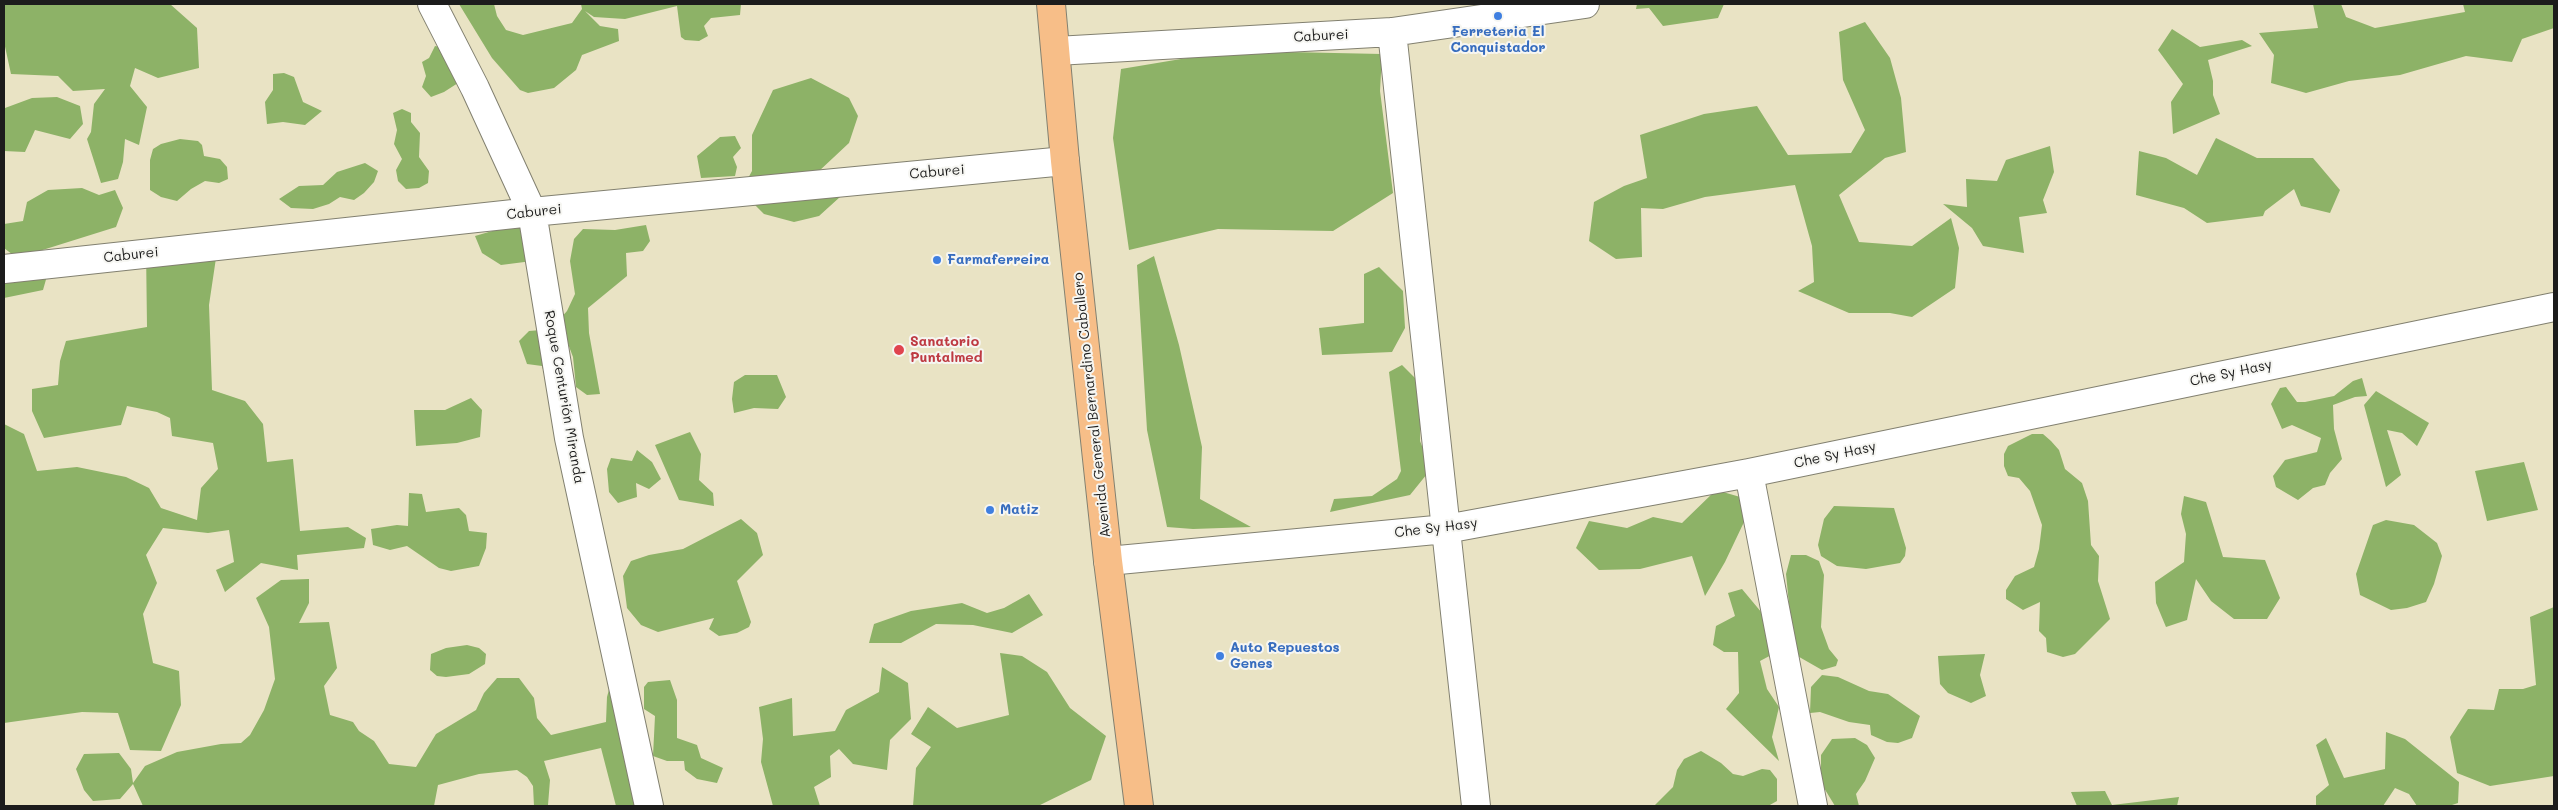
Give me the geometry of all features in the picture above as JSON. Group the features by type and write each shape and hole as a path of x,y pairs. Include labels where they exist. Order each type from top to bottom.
{"main road":[{"name":"Avenida General Bernardino Caballero","path":"1051,4 1065,161 1136,806"}],"street":[{"name":"Roque Centurión Miranda","path":"432,4 475,88 532,212 569,438 649,806"},
{"name":"Caburei","path":"1056,51 1392,32 1585,4"},
{"path":"1392,32 1476,806"},
{"name":"Caburei","path":"4,269 532,212 1065,161"},
{"name":"Che Sy Hasy","path":"1108,561 1446,529 1749,473 2554,307"},
{"path":"1749,473 1812,806"}],"green space":[{"path":"4,4 170,4 197,28 199,68 158,78 135,68 130,86 147,107 139,145 125,139 123,162 118,179 101,183 87,139 91,132 94,104 105,89 73,91 58,76 11,74 4,42"},
{"path":"459,4 494,4 497,16 506,30 523,35 572,23 582,9 581,4 741,4 740,15 711,18 704,26 708,36 699,41 685,40 681,37 677,6 625,19 594,17 585,11 600,26 618,29 619,41 582,55 576,70 554,88 528,93 520,90 492,58"},
{"path":"1637,4 1724,4 1718,18 1663,26 1649,8 1636,9"},
{"path":"2313,4 2341,4 2346,17 2375,28 2465,12 2463,4 2554,4 2554,28 2522,39 2512,62 2466,56 2400,75 2349,81 2306,93 2271,83 2274,55 2259,33 2318,28"},
{"path":"1865,22 1890,58 1901,98 1906,152 1885,158 1839,195 1859,242 1912,246 1951,218 1959,248 1955,288 1912,317 1890,313 1849,313 1798,291 1814,282 1812,246 1795,185 1705,197 1663,209 1641,208 1642,257 1616,259 1589,241 1594,202 1624,186 1647,178 1640,135 1704,114 1757,106 1788,155 1851,153 1865,130 1843,80 1839,32"},
{"path":"2172,29 2200,47 2242,40 2252,46 2208,60 2213,81 2213,95 2220,114 2173,134 2171,102 2183,84 2158,50"},
{"path":"435,46 446,48 458,83 444,92 431,97 422,87 426,76 422,62 429,58"},
{"path":"1287,52 1382,54 1380,91 1393,193 1333,231 1218,229 1129,250 1113,138 1121,69 1193,57"},
{"path":"284,73 294,77 303,102 322,111 305,125 283,122 267,124 265,102 273,90 273,74"},
{"path":"811,78 849,98 858,116 849,143 818,172 837,181 840,197 819,216 794,222 764,214 752,202 746,182 752,171 752,135 773,90"},
{"path":"57,97 80,106 83,124 70,139 35,130 25,152 4,151 5,108 32,98"},
{"path":"402,109 411,113 411,122 420,133 419,157 429,171 428,183 419,188 406,189 398,181 396,170 402,159 394,144 397,130 393,113"},
{"path":"735,136 741,148 733,157 737,167 735,176 701,178 697,156 720,137"},
{"path":"2216,138 2257,158 2313,158 2340,190 2330,213 2301,206 2294,189 2265,211 2263,216 2207,223 2184,208 2136,195 2139,151 2166,158 2197,175"},
{"path":"180,139 198,141 202,145 204,156 220,159 227,167 228,179 219,183 205,181 191,189 177,201 161,197 150,190 150,160 153,149 161,144"},
{"path":"2050,146 2054,172 2043,200 2047,213 2019,217 2024,253 1983,246 1972,228 1943,204 1967,207 1966,179 1997,181 2006,160"},
{"path":"365,163 378,171 374,182 354,200 340,197 329,204 313,209 291,208 279,199 299,186 323,185 337,172"},
{"path":"82,188 99,195 115,190 123,208 116,227 17,258 4,248 4,224 23,221 27,202 48,190"},
{"path":"537,218 540,260 501,265 482,253 475,236"},
{"path":"646,225 650,241 643,251 626,253 627,276 588,308 589,333 600,394 587,395 576,387 573,357 559,320 567,311 575,294 570,261 574,239 583,229 615,230"},
{"path":"190,235 216,258 209,305 212,390 245,401 263,424 267,462 293,459 300,531 348,527 366,538 364,548 297,555 298,570 261,563 225,592 216,570 234,562 229,530 208,533 163,528 146,555 157,583 143,614 153,663 179,671 181,705 161,751 130,750 118,713 82,712 4,723 4,424 24,434 37,471 77,467 126,477 149,488 161,508 197,520 201,488 218,469 213,443 172,436 170,418 157,412 127,406 121,425 44,438 32,411 32,389 58,385 60,361 66,341 147,327 146,248"},
{"path":"1154,256 1179,345 1202,447 1200,499 1251,527 1193,529 1167,527 1147,430 1137,265"},
{"path":"1379,267 1403,291 1405,328 1392,352 1322,355 1319,328 1364,323 1364,274"},
{"path":"4,272 47,276 43,290 4,298"},
{"path":"541,330 548,386 542,366 527,364 519,341 529,331"},
{"path":"1402,365 1421,384 1420,441 1431,469 1410,495 1330,512 1334,499 1372,496 1397,479 1401,471 1389,372"},
{"path":"745,375 777,375 786,397 778,409 754,408 734,413 732,399 734,382"},
{"path":"2362,378 2367,396 2355,397 2333,405 2334,429 2342,459 2330,473 2325,485 2313,488 2298,500 2276,487 2273,476 2285,460 2317,452 2321,438 2292,425 2282,429 2271,404 2280,388 2286,387 2297,402 2305,402 2334,396 2353,381"},
{"path":"2376,391 2429,423 2417,446 2402,433 2387,430 2401,475 2386,487 2364,405"},
{"path":"471,398 482,410 480,437 457,443 416,446 414,410 445,410"},
{"path":"690,432 701,454 699,480 713,493 714,506 679,500 655,445"},
{"path":"2032,434 2043,434 2051,441 2059,450 2065,469 2082,483 2088,501 2091,545 2099,556 2098,581 2110,619 2075,654 2063,657 2047,652 2046,638 2039,631 2040,602 2023,610 2006,599 2006,590 2015,576 2034,567 2039,549 2042,525 2030,491 2019,478 2008,476 2004,466 2004,454 2008,446"},
{"path":"637,450 652,462 661,479 649,489 636,483 637,497 618,503 609,492 607,469 611,458 632,461"},
{"path":"2524,462 2538,510 2487,521 2475,471"},
{"path":"1716,490 1754,501 1725,562 1705,596 1692,556 1640,569 1599,570 1576,548 1589,521 1627,528 1653,517 1682,523"},
{"path":"409,493 422,494 426,512 459,508 466,515 469,531 487,533 486,548 479,566 451,571 439,568 407,546 390,550 373,545 371,529 397,525 408,526"},
{"path":"2184,496 2206,502 2223,557 2265,560 2280,598 2267,619 2234,619 2211,601 2196,579 2187,620 2166,627 2156,603 2155,582 2184,562 2186,534 2181,514"},
{"path":"1834,506 1894,508 1906,548 1905,556 1900,563 1866,569 1837,566 1821,556 1818,545 1824,519"},
{"path":"741,519 757,533 763,555 737,581 751,622 749,627 737,633 719,636 709,629 714,618 658,632 641,625 627,608 623,576 631,561 649,555 683,549"},
{"path":"2386,520 2414,525 2437,543 2442,556 2434,584 2426,602 2407,608 2391,610 2360,595 2356,574 2373,525"},
{"path":"1791,555 1806,555 1819,561 1824,575 1821,627 1829,649 1838,660 1836,666 1822,670 1794,654 1786,574"},
{"path":"309,579 309,603 299,623 329,622 337,668 324,686 330,715 353,722 359,731 374,741 389,764 416,767 436,734 476,710 484,693 497,678 519,678 534,698 537,718 551,735 606,722 607,697 611,682 642,806 616,806 601,748 544,761 550,780 548,805 541,806 534,806 533,786 527,777 517,770 479,774 438,785 434,806 143,806 133,784 120,799 93,801 84,790 76,769 84,754 119,753 131,769 133,783 145,766 177,752 221,744 241,743 250,735 264,710 275,679 269,627 256,598 281,580"},
{"path":"1742,589 1767,619 1777,652 1760,661 1767,689 1779,707 1772,737 1779,761 1726,709 1739,693 1738,652 1724,652 1713,645 1716,626 1735,616 1728,593"},
{"path":"1029,594 1043,615 1012,633 973,625 936,624 901,643 869,643 874,624 911,611 962,603 987,613 1004,608"},
{"path":"2554,607 2554,776 2490,786 2457,773 2450,737 2468,709 2494,710 2499,689 2523,689 2536,685 2530,617"},
{"path":"467,645 479,648 486,654 485,664 469,674 446,677 437,676 430,670 431,654 446,648"},
{"path":"1000,653 1022,656 1047,672 1070,708 1106,736 1091,780 1038,806 913,806 916,768 931,747 911,734 928,707 957,728 1009,715"},
{"path":"1985,654 1980,675 1986,696 1971,703 1948,693 1940,684 1938,656"},
{"path":"882,667 908,683 911,719 890,740 887,770 853,764 839,749 830,756 831,777 814,787 820,806 773,806 761,762 763,739 759,707 792,698 793,736 835,731 846,710 879,692"},
{"path":"1822,675 1838,677 1869,691 1888,694 1920,716 1912,738 1898,743 1887,742 1871,735 1870,725 1849,722 1820,712 1810,713 1811,687"},
{"path":"670,680 677,700 677,738 697,745 701,758 723,768 717,783 697,779 685,770 684,761 667,761 653,756 655,716 644,709 644,687 648,682"},
{"path":"2386,732 2405,739 2459,782 2458,803 2449,806 2417,806 2409,794 2395,788 2383,806 2316,806 2316,796 2329,785 2316,745 2326,738 2344,778 2385,769"},
{"path":"1855,738 1867,745 1875,758 1865,781 1856,794 1859,806 1835,806 1821,783 1821,755 1832,739"},
{"path":"1701,751 1721,763 1733,774 1743,776 1762,769 1770,770 1777,779 1777,801 1768,806 1654,806 1673,787 1677,770 1684,759"},
{"path":"2105,791 2112,805 2179,797 2177,806 2077,806 2071,792"}],"place":[{"name":"Ferreteria El Conquistador","path":"1498,16"},
{"name":"Farmaferreira","path":"937,260"},
{"name":"Sanatorio Puntalmed","path":"899,350"},
{"name":"Matiz","path":"990,510"},
{"name":"Auto Repuestos Genes","path":"1220,656"}]}
